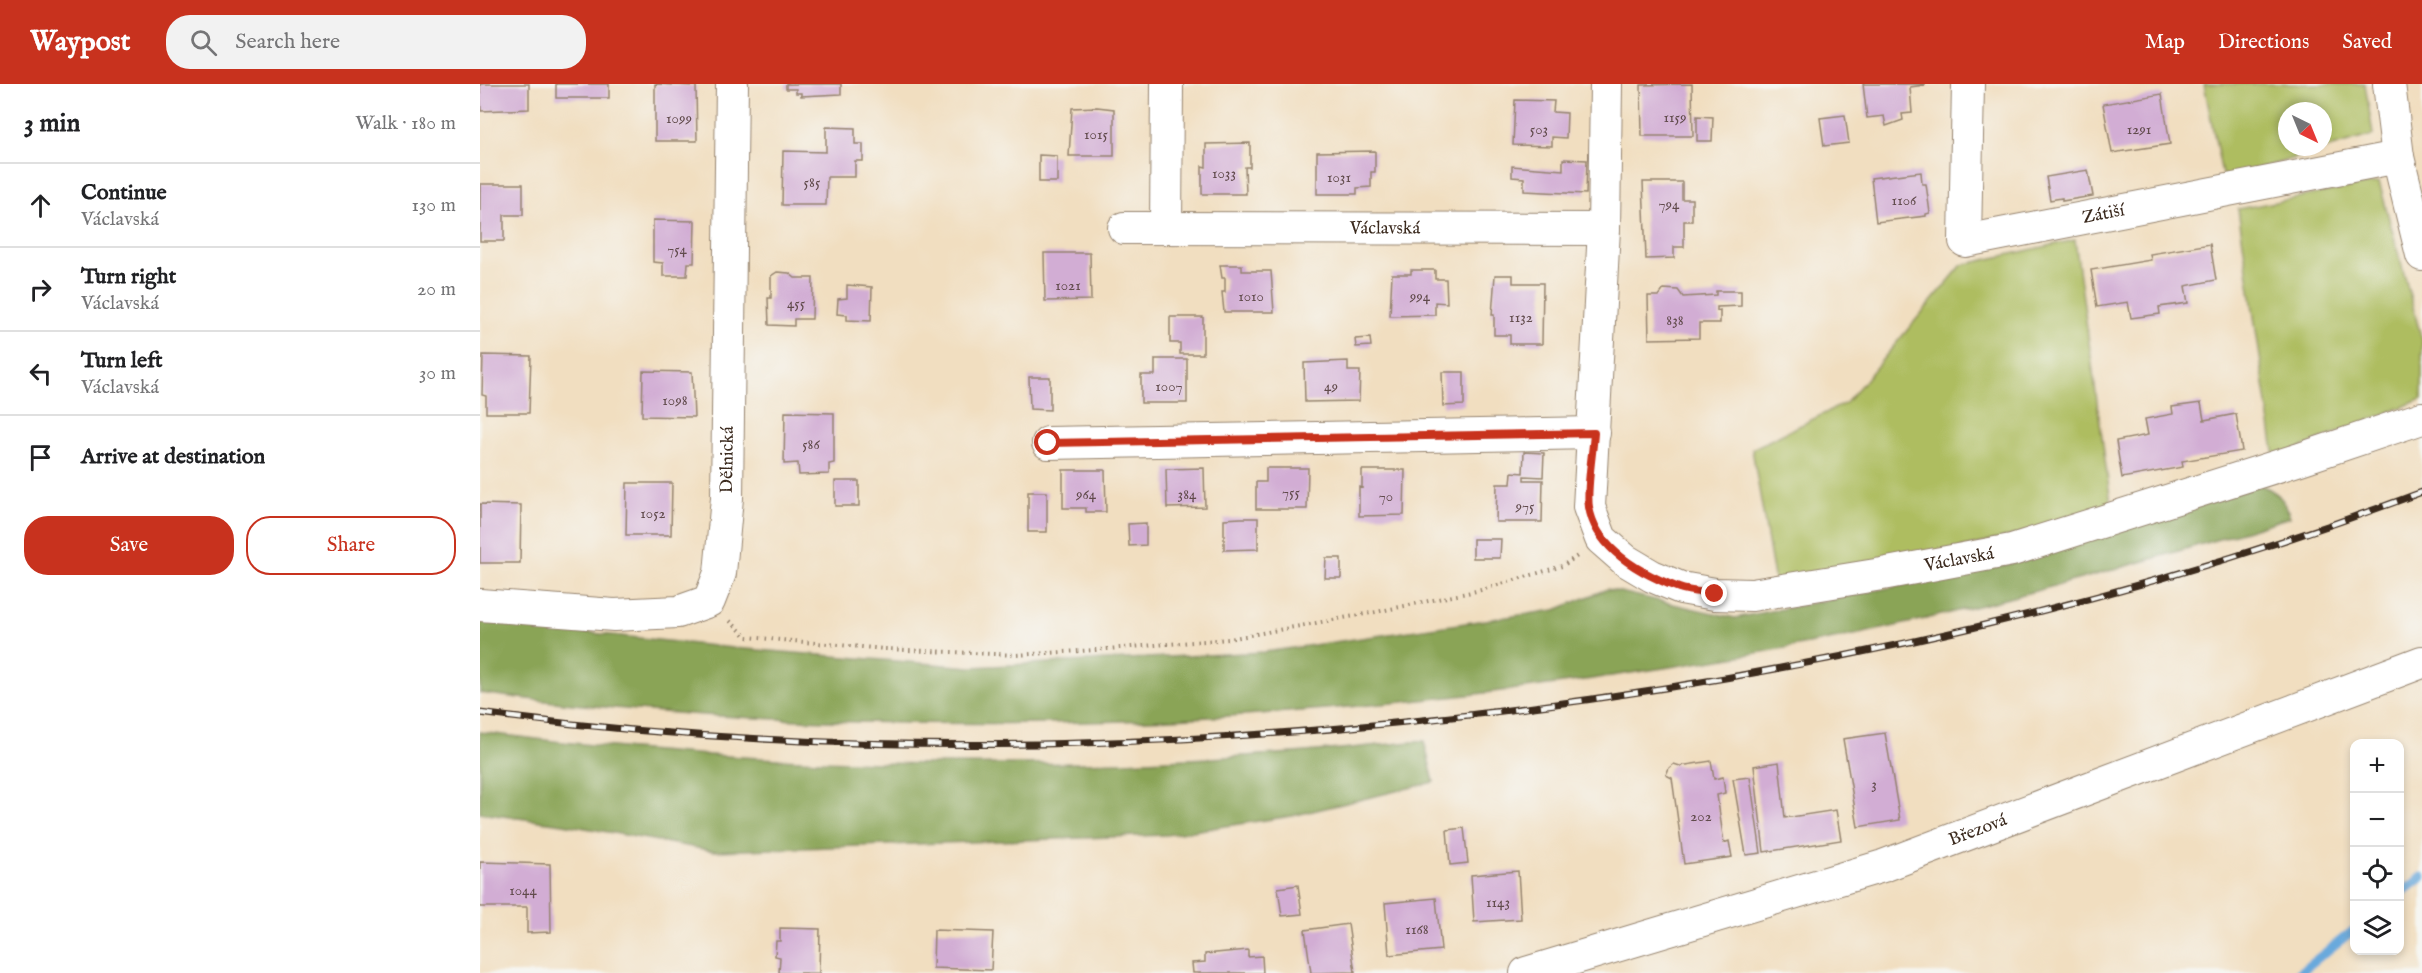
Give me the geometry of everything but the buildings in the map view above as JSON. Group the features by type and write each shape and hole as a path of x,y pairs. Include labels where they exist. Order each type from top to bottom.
{"street":[{"name":"Dělnická","path":"709,600 720,573 727,498 732,84"},
{"path":"1166,228 1167,84"},
{"name":"Václavská","path":"1606,84 1604,230 1589,507 1601,539 1624,560 1681,588 1715,594 1752,595 2012,550 2422,418"},
{"name":"Zátiší","path":"1968,84 1965,241 2398,157"},
{"path":"2389,84 2398,157 2422,255"},
{"name":"Václavská","path":"1124,228 1604,230"},
{"path":"1048,443 1594,433"},
{"path":"480,605 614,615 678,612 709,600"},
{"name":"Březová","path":"1526,973 1883,866 2422,662"}],"path":[{"path":"709,600 747,638 885,649 1016,655 1095,650 1229,639 1481,590 1562,566 1601,539"}],"green space":[{"path":"2204,84 2365,84 2373,135 2332,147 2332,102 2278,102 2278,156 2301,156 2223,179"},
{"path":"2379,182 2422,340 2422,399 2275,458 2238,209"},
{"path":"2075,240 2112,511 1777,594 1752,449 1846,403 1962,265"},
{"path":"2260,485 2280,496 2290,517 2011,598 1886,628 1727,658 1587,680 1434,699 1281,713 1127,721 979,724 836,721 693,714 551,702 480,693 480,621 733,648 971,667 1265,652 1555,610 1607,589 1735,618 2005,565"},
{"path":"480,732 678,753 878,763 979,764 1178,760 1295,753 1424,741 1434,782 1292,816 1166,835 714,851 563,824 480,813"}],"waterway":[{"path":"2404,891 2422,877"},
{"path":"2299,973 2350,933"}],"railway":[{"path":"480,713 628,729 776,740 925,744 1074,743 1222,737 1371,725 1518,709 1761,672 1953,632 2143,584 2237,556 2422,492"}],"route":[{"path":"1048,443 1594,433 1589,507 1601,539 1624,560 1652,576 1681,588 1715,594"}]}
